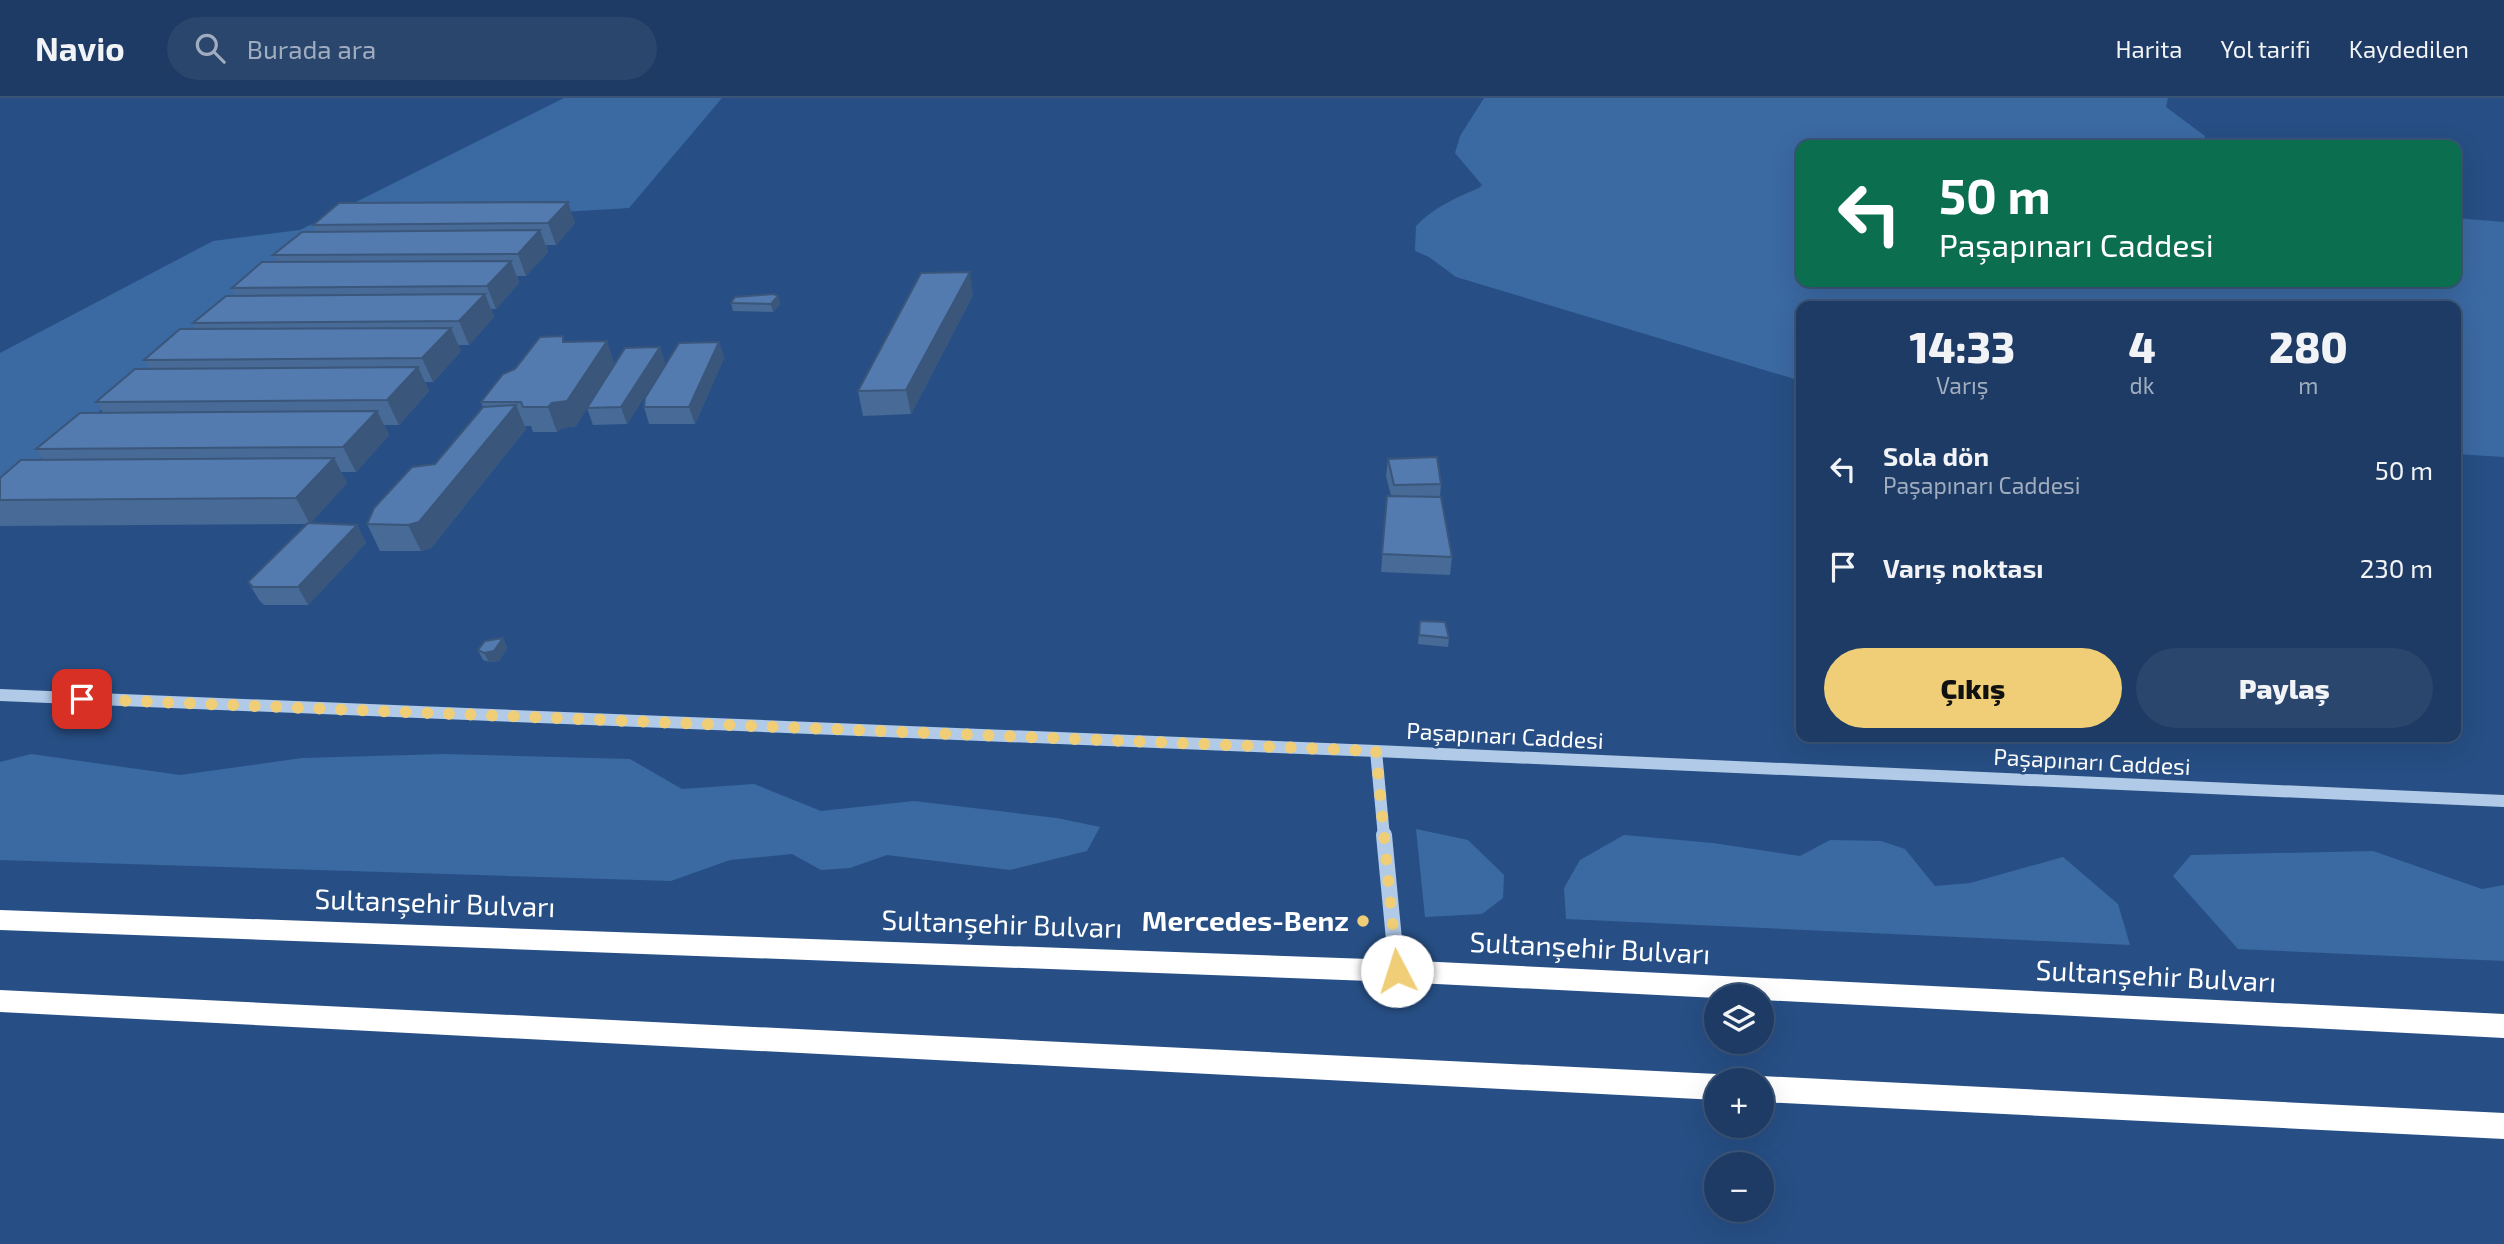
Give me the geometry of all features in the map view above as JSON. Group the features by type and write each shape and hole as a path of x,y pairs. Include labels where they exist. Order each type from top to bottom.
{"highway":[{"name":"Sultanşehir Bulvarı","path":"0,920 1397,971 2504,1026"},
{"path":"0,1001 1704,1086"},
{"path":"1774,1090 2504,1126"}],"street":[{"name":"Paşapınarı Caddesi","path":"0,695 1376,751 2504,801"},
{"path":"1376,751 1397,971"}],"shaded area":[{"path":"564,98 722,98 629,208 327,226 0,492 0,353 213,241 300,230"},
{"path":"1484,98 2168,98 2166,107 2205,136 2204,140 1796,140 1796,287 2461,287 2461,218 2504,222 2504,457 2461,454 2461,301 1796,301 1796,379 1456,277 1429,257 1415,251 1416,226 1423,219 1453,199 1482,185 1455,153 1460,136"},
{"path":"31,754 180,775 302,758 445,754 630,759 682,789 754,784 821,811 914,801 1057,818 1100,827 1087,851 1010,870 887,855 850,868 821,870 792,854 730,860 671,881 0,860 0,762"},
{"path":"1416,829 1468,840 1504,875 1503,898 1482,914 1425,917"},
{"path":"1624,835 1713,843 1800,856 1830,840 1881,841 1905,849 1935,886 1970,883 2063,857 2118,904 2130,945 1566,919 1564,888 1580,860"},
{"path":"2373,851 2482,889 2504,885 2504,961 2238,949 2173,876 2191,855"}],"building":[{"path":"568,202 548,223 313,225 339,203"},
{"path":"540,230 518,254 273,255 302,232"},
{"path":"511,261 487,286 232,288 262,262"},
{"path":"970,272 906,390 858,391 921,273"},
{"path":"485,294 459,321 193,323 226,296"},
{"path":"778,296 771,304 731,303 735,297"},
{"path":"451,328 422,358 144,360 180,329"},
{"path":"563,336 563,342 607,341 567,401 552,403 548,407 523,407 521,402 481,402 503,374 515,369 540,337"},
{"path":"719,342 689,407 644,407 645,398 679,343"},
{"path":"660,347 621,407 587,408 625,348"},
{"path":"418,367 387,400 96,402 135,369"},
{"path":"516,405 419,522 408,525 367,524 374,508 412,467 435,464 483,407"},
{"path":"377,411 343,447 36,449 80,413"},
{"path":"1437,457 1441,484 1394,485 1388,459"},
{"path":"334,458 296,498 0,500 0,478 21,460"},
{"path":"1387,496 1441,497 1452,557 1382,554"},
{"path":"308,523 357,525 298,587 253,587 248,582"},
{"path":"1420,621 1445,622 1449,638 1419,635"},
{"path":"503,638 494,651 484,653 478,650 485,641"}],"place":[{"name":"Mercedes-Benz","path":"1363,921"}],"route":[{"path":"82,699 1376,751 1397,971"}]}
